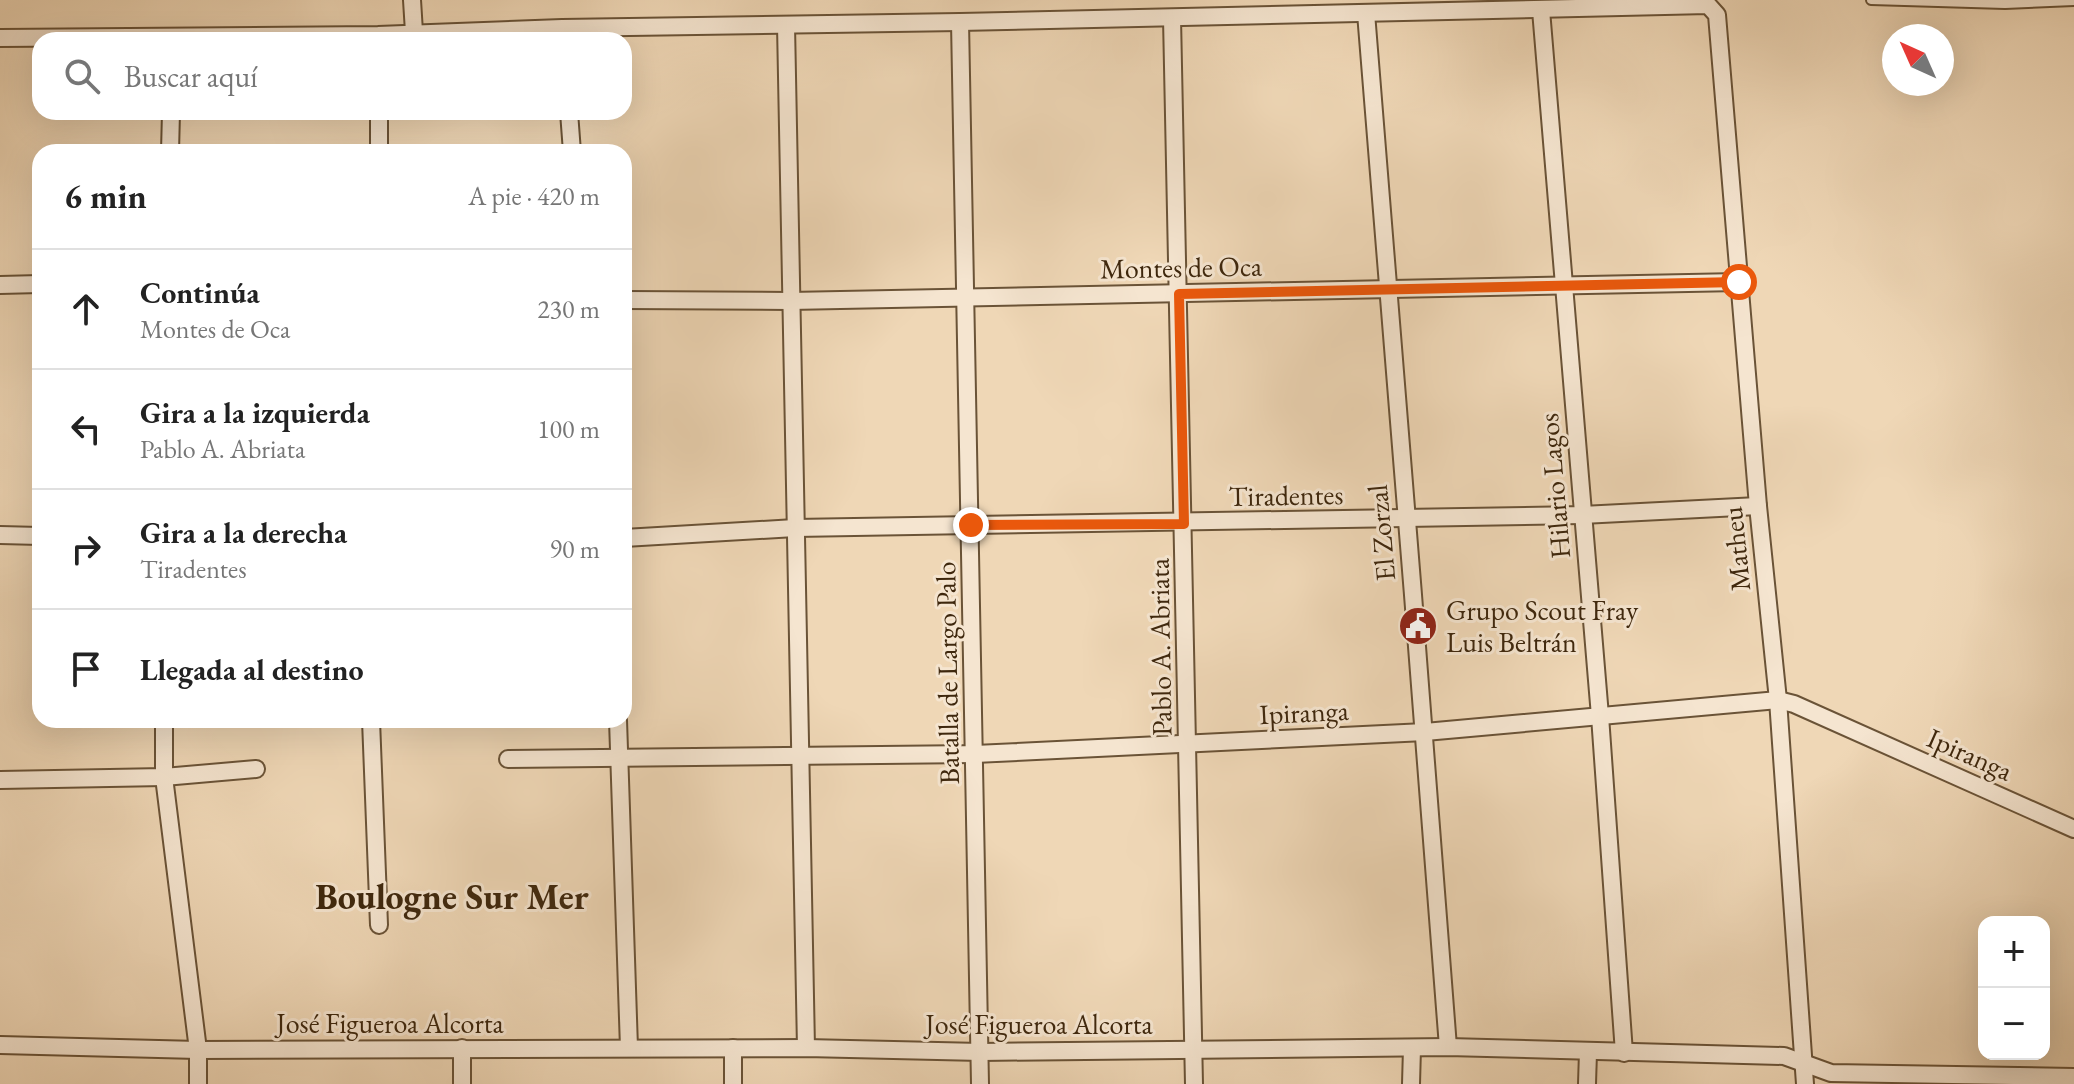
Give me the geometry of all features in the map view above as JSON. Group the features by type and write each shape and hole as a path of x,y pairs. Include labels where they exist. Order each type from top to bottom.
{"street":[{"path":"412,0 414,32"},
{"name":"Matheu","path":"1541,10 1708,5 1717,15 1758,506 1778,700 1805,1084"},
{"path":"613,32 786,25 1541,10"},
{"name":"Hilario Lagos","path":"1541,10 1600,716 1624,1053"},
{"name":"El Zorzal","path":"1366,13 1448,1047"},
{"name":"Pablo A. Abriata","path":"1172,18 1194,1084"},
{"name":"Batalla de Largo Palo","path":"960,22 980,1084"},
{"path":"786,25 806,1048"},
{"path":"0,38 32,38"},
{"path":"170,144 171,120"},
{"path":"379,120 379,144"},
{"path":"570,120 571,144"},
{"name":"Montes de Oca","path":"632,300 790,301 1739,282"},
{"path":"0,285 32,284"},
{"name":"Tiradentes","path":"632,538 795,528 1184,524 1582,515 1758,506"},
{"path":"0,535 32,536"},
{"name":"Ipiranga","path":"508,759 975,754 1425,732 1778,700 1794,704 2074,829"},
{"path":"164,728 164,777 198,1050 198,1084"},
{"path":"371,728 379,925"},
{"path":"618,728 629,1048"},
{"path":"0,780 164,777 256,769"},
{"name":"José Figueroa Alcorta","path":"0,1045 198,1050 806,1048 981,1052 1448,1047 1784,1056 1831,1073 2074,1077"},
{"path":"462,1048 462,1084"},
{"path":"733,1048 733,1084"},
{"path":"1411,1084 1412,1048"},
{"path":"1587,1084 1588,1052"}],"lane":[{"path":"1871,0 2005,4 2074,1"}],"place":[{"name":"Grupo Scout Fray Luis Beltrán","path":"1418,626"}],"district":[{"name":"Boulogne Sur Mer","path":"452,896"}],"route":[{"path":"971,525 1184,524 1179,294 1739,282"}]}
